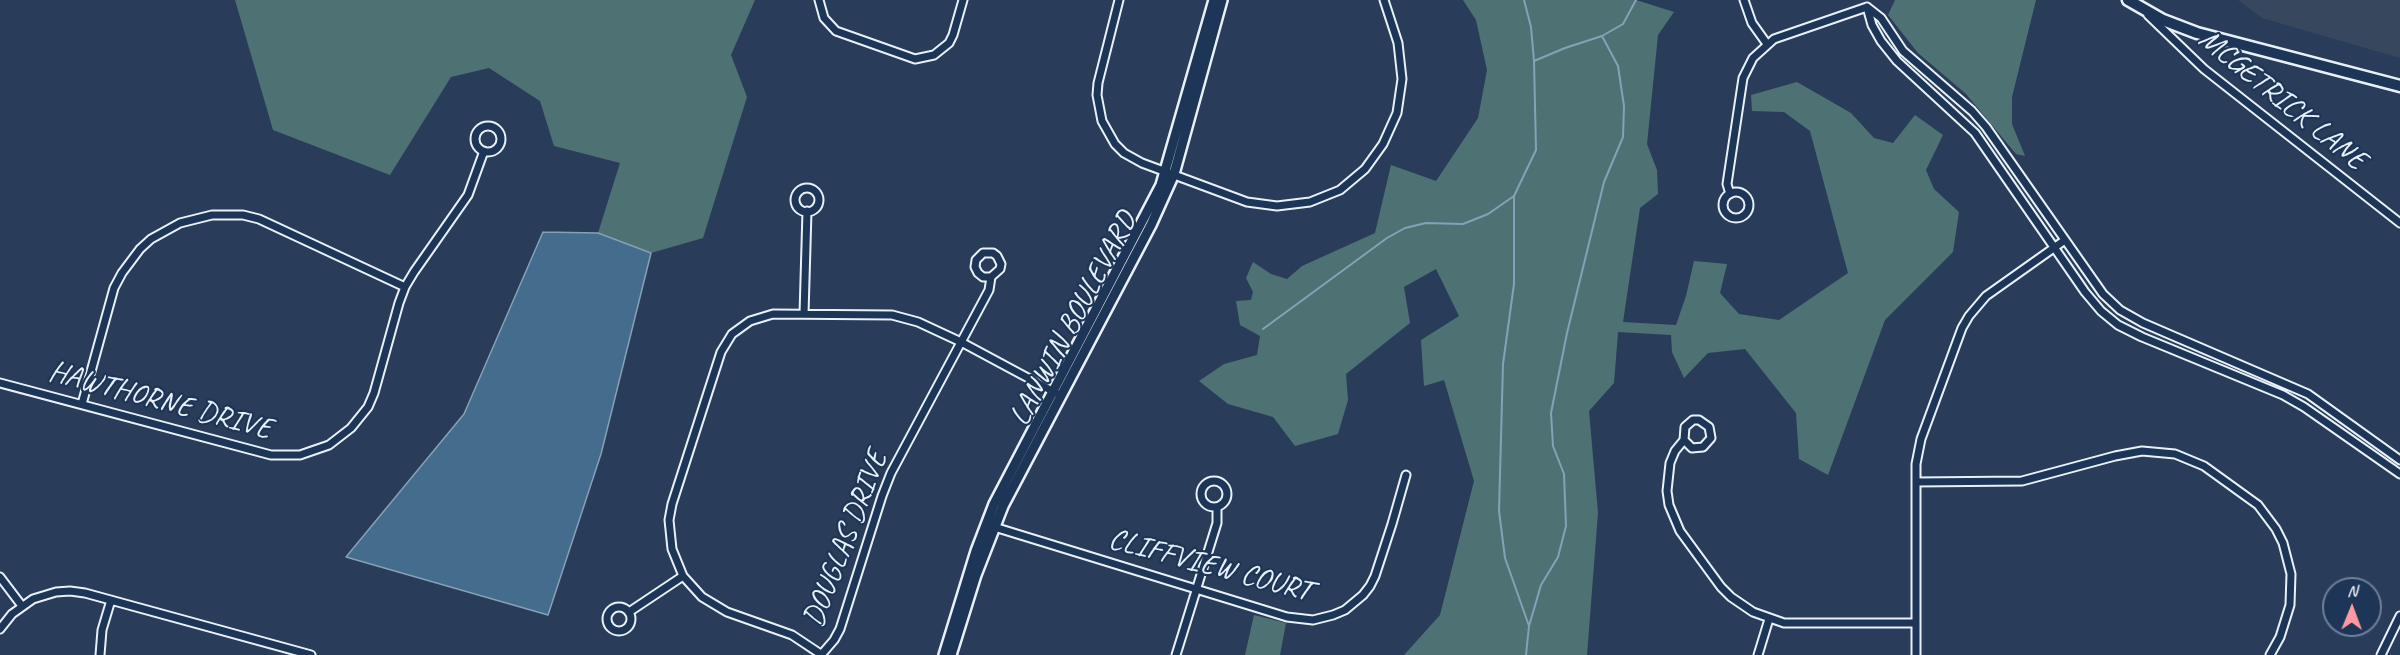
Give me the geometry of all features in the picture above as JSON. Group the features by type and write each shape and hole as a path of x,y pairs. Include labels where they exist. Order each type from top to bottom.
{"main road":[{"path":"2128,0 2163,20 2197,33 2400,86"}],"street":[{"path":"819,0 824,18 836,31 915,59 934,55 949,43 963,0"},
{"path":"1119,0 1098,83 1100,114 1107,133 1124,153 1142,164 1247,201 1277,206 1310,202 1333,193 1365,169 1383,144 1394,121 1400,96 1401,60 1384,0"},
{"name":"LANWIN BOULEVARD","path":"1170,173 1214,0"},
{"name":"LANWIN BOULEVARD","path":"944,655 990,525 1003,506 1057,393 1151,225 1170,173 1222,0"},
{"path":"1744,0 1752,23 1767,44"},
{"path":"1730,194 1727,184 1743,78 1753,58 1774,39 1867,7"},
{"path":"1867,7 1881,18 1903,51 1972,111 1986,127 2103,294 2120,310 2143,323 2308,394 2400,460"},
{"path":"1867,7 1872,25 1881,41 1897,61 1975,133 2085,292 2101,311 2118,325 2283,395 2304,407 2400,474"},
{"name":"MCGETRICK LANE","path":"2139,7 2204,69 2400,223"},
{"name":"HAWTHORNE DRIVE","path":"0,383 271,455 315,451 341,437 368,407 405,287 468,195 484,151"},
{"path":"804,314 807,211"},
{"path":"82,404 114,288 122,273 151,239 180,223 212,215 243,215 259,219 405,287"},
{"path":"1916,655 1916,464 1921,439 1962,328 1973,311 1986,296 2065,240"},
{"name":"DOUGLAS DRIVE","path":"821,655 840,629 891,473 989,290 991,277"},
{"path":"821,655 792,634 714,605 702,597 683,576 672,549 669,534 672,504 721,352 732,334 750,321 773,314 892,315 918,322 961,342 1057,393"},
{"path":"1684,440 1692,448 1703,447 1711,438 1710,427 1703,421 1693,420 1684,427 1684,440 1675,451 1667,477 1669,505 1680,531 1721,587 1741,605 1769,619 1798,624 1916,623"},
{"path":"1916,482 2022,481 2126,453 2142,451 2175,454 2190,459 2204,466 2258,505 2276,529 2283,543 2291,574 2290,605 2286,623 2270,655"},
{"name":"CLIFFVIEW COURT","path":"990,525 1196,590 1300,619 1323,618 1345,610 1363,595 1376,576 1406,475"},
{"path":"1176,655 1217,523 1217,507"},
{"name":"LANWIN BOULEVARD","path":"951,655 990,525"},
{"path":"629,612 683,576"},
{"path":"0,578 22,606"},
{"path":"0,629 22,606 33,599 56,592 85,593 311,655"},
{"path":"100,655 102,630 111,600"},
{"path":"2380,655 2400,616"},
{"path":"1758,655 1769,619"}],"shaded area":[{"path":"2238,0 2400,0 2400,58 2262,18"},
{"path":"543,232 598,233 651,253 601,454 548,615 346,557 464,414"}],"green space":[{"path":"235,0 755,0 731,55 747,97 703,238 651,253 598,233 620,163 554,146 540,101 489,68 451,77 390,175 273,130"},
{"path":"1463,0 1636,0 1674,12 1658,35 1647,144 1657,170 1658,194 1640,208 1623,322 1676,325 1694,261 1727,264 1720,293 1739,314 1779,320 1848,273 1810,131 1784,112 1752,111 1751,95 1797,82 1851,113 1874,138 1893,143 1915,115 1943,135 1926,170 1934,189 1959,212 1953,252 1885,320 1828,475 1799,459 1796,413 1745,349 1708,353 1684,378 1672,352 1671,335 1618,332 1614,383 1589,411 1598,513 1587,655 1404,655 1440,615 1474,481 1444,380 1424,386 1421,340 1459,316 1436,269 1404,287 1410,323 1346,374 1348,400 1338,434 1295,446 1273,417 1228,404 1199,381 1224,364 1257,355 1260,336 1240,325 1236,301 1251,300 1253,292 1246,278 1253,262 1271,274 1287,279 1302,266 1375,233 1391,165 1436,181 1478,118 1487,70 1476,20"},
{"path":"1895,0 2036,0 2012,97 2012,124 2025,156 2016,154 1966,94 1918,53 1888,15"},
{"path":"1254,615 1286,623 1280,655 1245,655"}],"waterway":[{"path":"1524,0 1531,27 1534,61 1536,150 1514,196 1514,284 1503,364 1499,511 1505,558 1529,626"},
{"path":"1534,61 1602,36 1623,24 1636,0"},
{"path":"1526,655 1529,626 1541,585 1558,557 1566,526 1564,474 1553,446 1551,413 1567,333 1604,182 1623,137 1624,106 1618,66 1602,36"},
{"path":"1263,329 1387,238 1405,228 1426,223 1463,224 1488,214 1514,196"}]}
